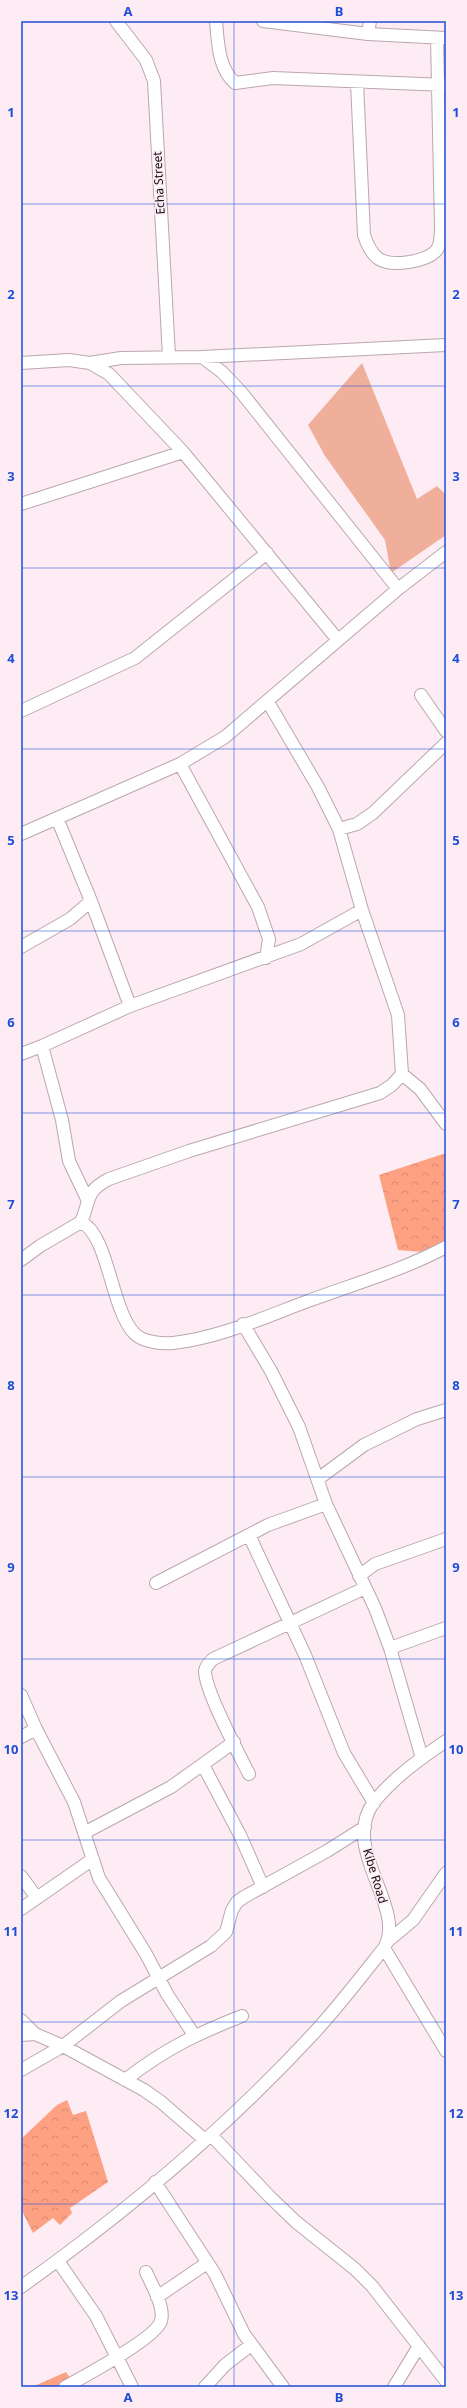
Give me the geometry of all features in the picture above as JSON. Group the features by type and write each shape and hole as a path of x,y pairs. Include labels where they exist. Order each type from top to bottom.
{"street":[{"name":"Echa Street","path":"116,21 146,60 154,81 169,356"},
{"path":"216,21 220,56 225,70 235,83 273,78 442,85"},
{"path":"264,21 368,34 442,38 440,242 437,250 430,256 399,262 378,259 372,252 364,235 357,82"},
{"path":"368,34 370,21"},
{"path":"21,363 69,360 90,363 105,360 169,356 202,357 446,345"},
{"path":"202,357 222,372 241,392 398,589"},
{"path":"90,363 109,374 183,452 338,640"},
{"path":"21,504 183,452"},
{"path":"21,711 135,658 267,552"},
{"path":"21,834 180,764 225,737 268,702 398,589 446,552"},
{"path":"421,695 446,731"},
{"path":"21,1260 40,1246 81,1222 91,1192 97,1185 109,1179 189,1151 380,1093 392,1085 402,1074 398,1015 362,910 339,829 318,787 268,702"},
{"path":"344,844 357,824 382,805 446,743"},
{"path":"180,764 258,907 269,939 266,958"},
{"path":"58,818 130,1006"},
{"path":"339,829 357,824"},
{"path":"21,947 70,919 91,901"},
{"path":"21,1054 130,1006 214,974 266,958 315,938 362,910"},
{"path":"42,1046 62,1120 69,1161 88,1201"},
{"path":"402,1074 420,1089 446,1124"},
{"path":"81,1222 88,1226 96,1239 126,1321 135,1335 148,1341 171,1343 243,1324 387,1272 446,1246"},
{"path":"243,1324 287,1402 299,1427 326,1504 356,1571 375,1608 390,1648 422,1758"},
{"path":"318,1479 364,1445 417,1419 446,1410"},
{"path":"156,1583 248,1535 286,1518 326,1504"},
{"path":"248,1535 305,1655 344,1753 374,1803"},
{"path":"356,1571 446,1539"},
{"path":"249,1774 208,1683 205,1672 207,1664 213,1659 290,1625 365,1588"},
{"path":"390,1648 446,1628"},
{"path":"21,1695 36,1729 67,1788 99,1878 146,1954 158,1978 194,2035"},
{"path":"21,1737 36,1729"},
{"name":"Kibe Road","path":"386,1945 386,1910 365,1848 365,1827 374,1803 422,1758 446,1741"},
{"path":"84,1833 144,1803 204,1765 234,1742"},
{"path":"204,1765 240,1835 263,1887"},
{"path":"21,2070 63,2046 121,2000 222,1938 229,1925 232,1910 236,1902 327,1851 365,1827"},
{"path":"21,1909 93,1859"},
{"path":"21,2288 58,2261 208,2137 314,2034 386,1945 413,1920 446,1873"},
{"path":"21,1876 37,1898"},
{"path":"386,1945 446,2052"},
{"path":"126,2080 164,2051 194,2035 242,2016"},
{"path":"21,2020 35,2034 63,2046 126,2080 161,2102 208,2137 304,2229 355,2269 446,2380"},
{"path":"21,2035 35,2034"},
{"path":"154,2182 220,2284 251,2346 283,2387"},
{"path":"58,2261 96,2316 132,2387"},
{"path":"157,2297 207,2263"},
{"path":"65,2387 118,2357 154,2332 161,2323 157,2297 146,2272"},
{"path":"205,2387 225,2365 251,2346"},
{"path":"394,2387 410,2364 419,2346"}],"shaded area":[{"path":"362,363 417,499 437,486 446,495 446,535 391,573 385,540 325,456 308,425"}],"green space":[{"path":"446,1153 446,1241 423,1252 398,1250 379,1175"},
{"path":"67,2100 73,2115 86,2111 108,2182 70,2208 72,2213 60,2225 53,2218 33,2233 21,2209 21,2139 57,2105"},
{"path":"66,2372 76,2387 32,2387"}]}
